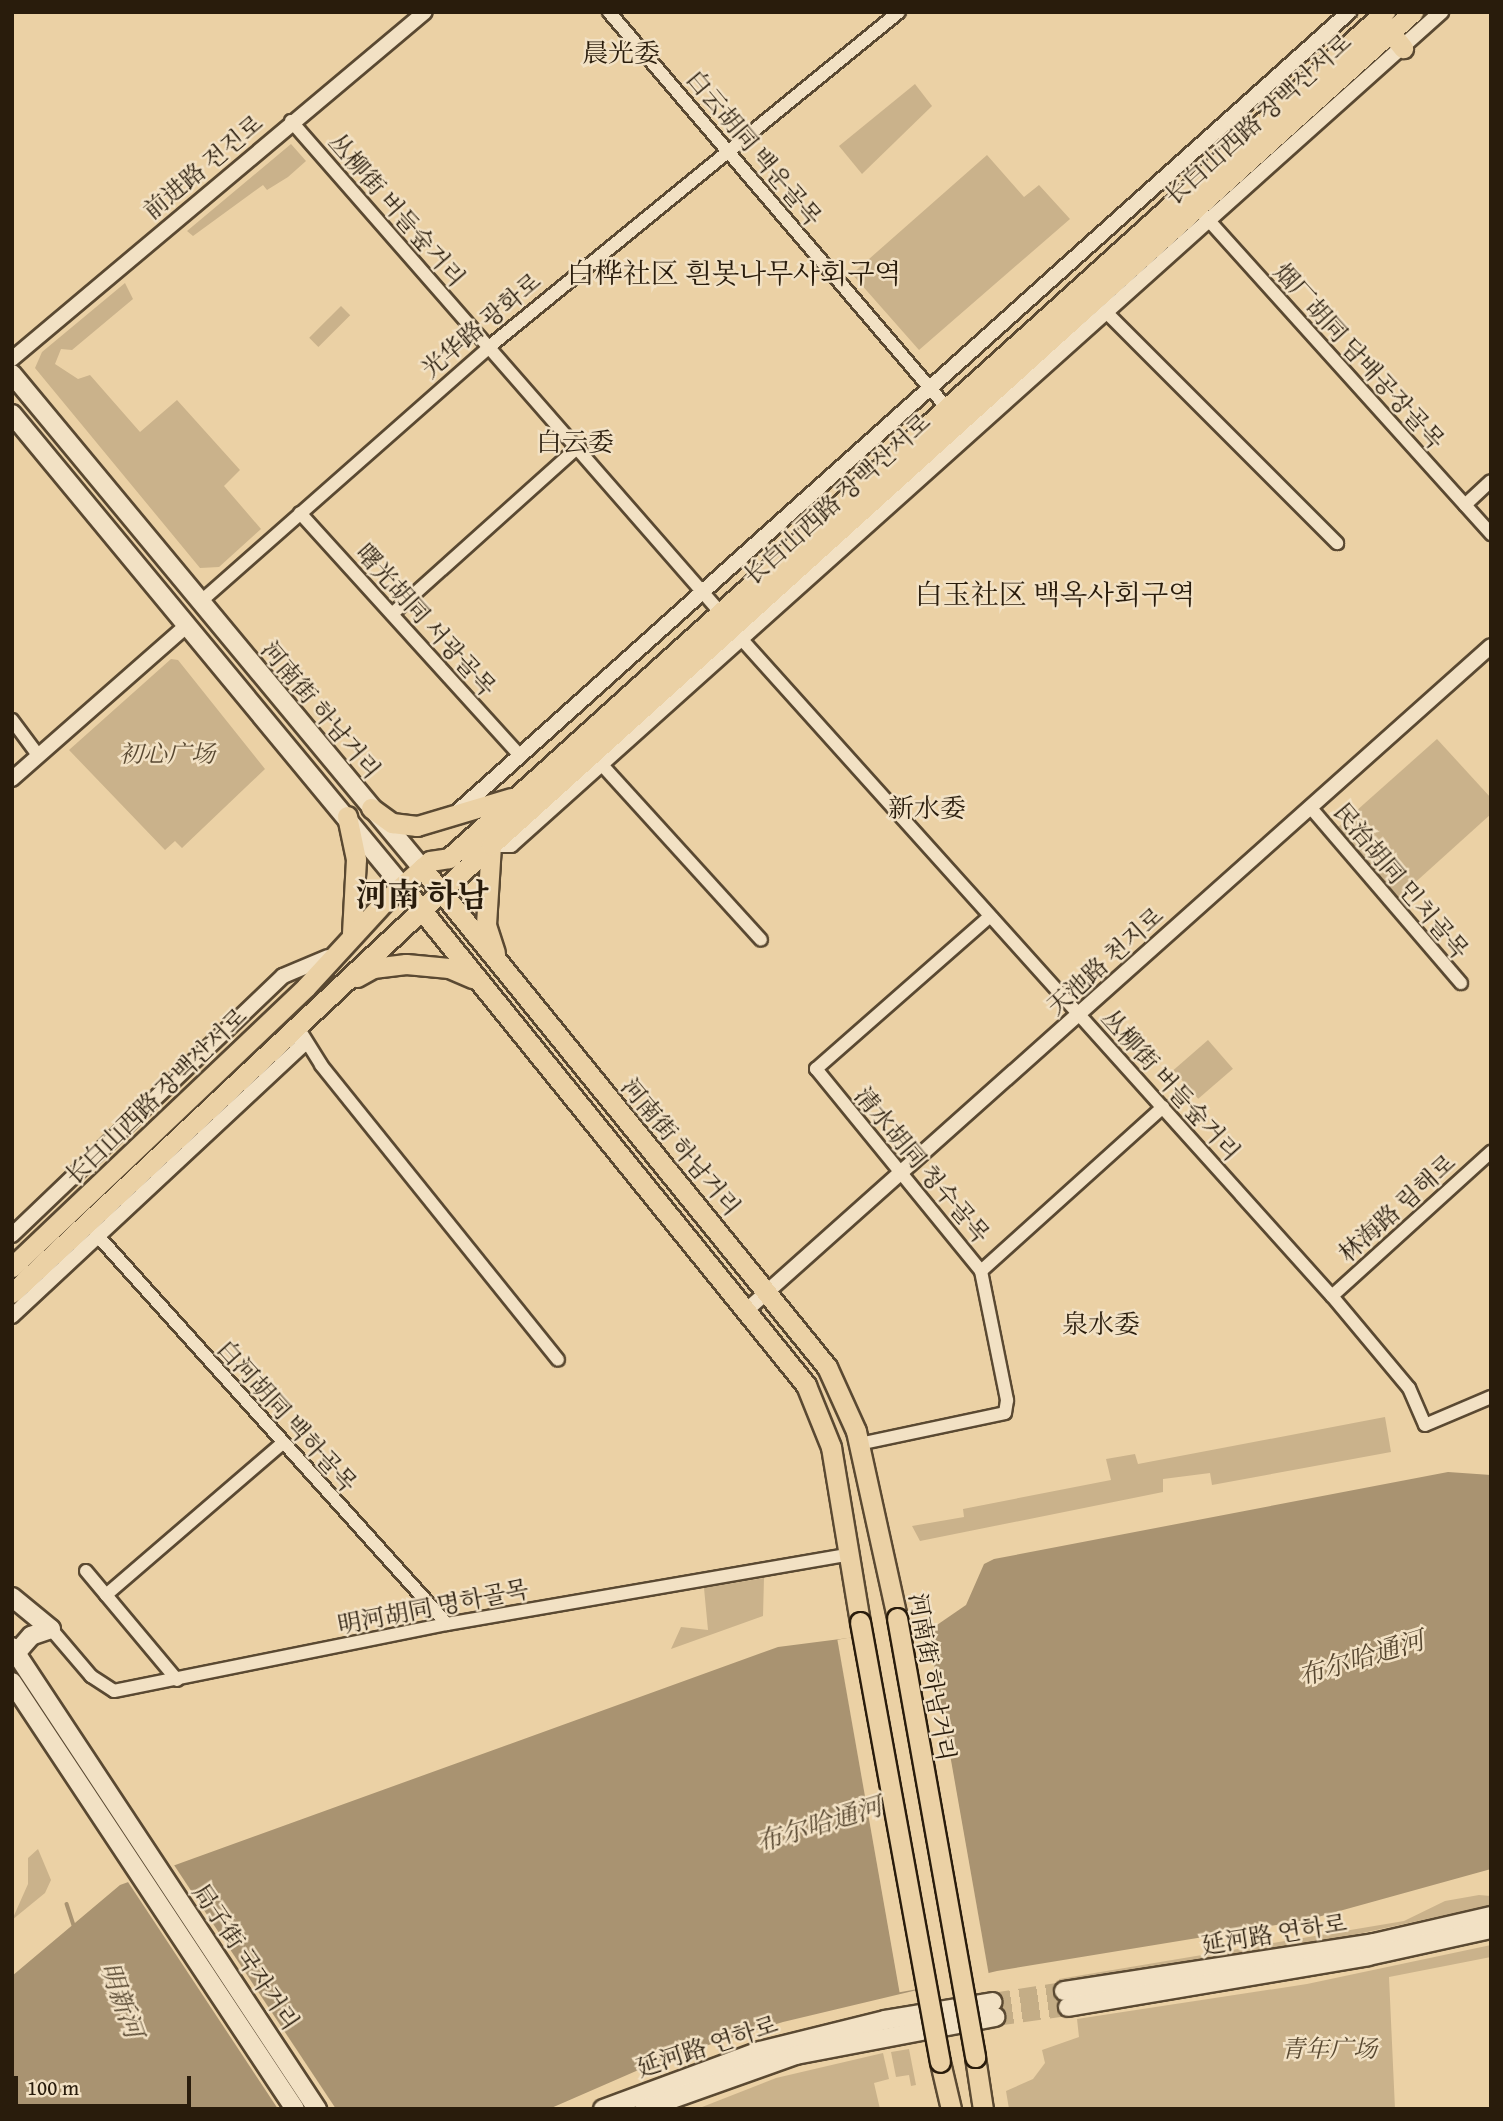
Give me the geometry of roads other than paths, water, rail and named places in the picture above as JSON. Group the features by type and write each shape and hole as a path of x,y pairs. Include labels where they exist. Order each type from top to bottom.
{"main road":[{"name":"长白山西路 장백산서로","path":"12,1267 306,986 328,957 422,868 449,858 517,796 731,626 947,408 1385,12"},
{"name":"长白山西路 장백산서로","path":"12,1293 491,845 731,626 1202,213 1413,12"},
{"path":"1390,33 1403,48"},
{"name":"河南街 하남거리","path":"12,374 199,603 441,891 509,979 769,1291 827,1367 859,1444 897,1618 983,2109"},
{"name":"河南街 하남거리","path":"12,414 184,627 347,816 477,979 749,1308 806,1385 825,1424 940,2062 951,2109"},
{"path":"371,808 404,827 517,796"},
{"path":"347,816 356,859 352,933"},
{"path":"491,845 486,925 509,979"},
{"path":"338,988 373,968 406,964 449,968 477,979"},
{"path":"12,1597 51,1629"},
{"path":"14,1650 31,1636 51,1629"},
{"name":"局子街 국자거리","path":"14,1650 317,2109"},
{"name":"局子街 국자거리","path":"12,1682 295,2109"},
{"name":"延河路 연하로","path":"1491,1916 1374,1943 1066,1999 1368,1956 1491,1929"},
{"name":"延河路 연하로","path":"603,2109 760,2052 885,2020 994,2010 796,2055 645,2109"}],"street":[{"name":"前进路 전진로","path":"12,359 291,121 425,12"},
{"name":"白云胡同 백운골목","path":"609,12 947,408"},
{"name":"光华路 광화로","path":"199,603 490,346 899,12"},
{"path":"452,816 1349,12"},
{"path":"491,845 511,845 602,765 731,626 1106,313 1202,213 1403,48 1441,12"},
{"name":"丛柳街 버들숲거리","path":"291,121 579,446 629,512 989,917 1332,1296 1409,1388 1425,1425 1491,1397"},
{"name":"烟厂胡同 담배공장골목","path":"1202,213 1491,534"},
{"path":"1106,313 1337,543"},
{"path":"392,614 579,446"},
{"path":"1465,505 1491,481"},
{"name":"曙光胡同 서광골목","path":"300,513 520,756"},
{"path":"12,779 184,627"},
{"name":"天池路 천지로","path":"749,1308 904,1174 1491,646"},
{"path":"12,720 38,755"},
{"path":"602,765 761,940"},
{"name":"民治胡同 민치골목","path":"1310,807 1461,983"},
{"name":"清水胡同 청수골목","path":"859,1444 1005,1413 1007,1400 981,1271 816,1069 989,917"},
{"name":"长白山西路 장백산서로","path":"12,1235 283,976 328,957"},
{"path":"12,1316 303,1045 297,1025"},
{"path":"297,1025 321,1065 558,1360"},
{"path":"981,1271 1163,1107"},
{"name":"林海路 림해로","path":"1332,1296 1491,1152"},
{"name":"白河胡同 백하골목","path":"97,1236 447,1624"},
{"path":"106,1595 283,1443"},
{"name":"明河胡同 명하골목","path":"51,1629 105,1687 114,1691 447,1624 848,1555"},
{"path":"86,1571 177,1680"}],"water":[{"name":"布尔哈通河","path":"1448,1472 1491,1475 1491,1869 1307,1920 997,1971 783,2022 666,2058 549,2109 12,2109 12,1976 120,1885 778,1647 934,1627 966,1605 984,1564 994,1559"}],"waterway":[{"name":"明新河","path":"67,1904 74,1925"}],"tunnel":[{"path":"993,2002 1064,1991"},
{"path":"995,2017 1068,2007"}],"district":[{"name":"晨光委","path":"621,53"},
{"name":"白桦社区 흰봇나무사회구역","path":"734,273"},
{"name":"白云委","path":"575,442"},
{"name":"白玉社区 백옥사회구역","path":"1055,594"},
{"name":"新水委","path":"927,808"},
{"name":"河南 하남","path":"422,895"},
{"name":"泉水委","path":"1101,1324"}],"park label":[{"name":"初心广场","path":"167,754"},
{"name":"青年广场","path":"1329,2049"}]}
